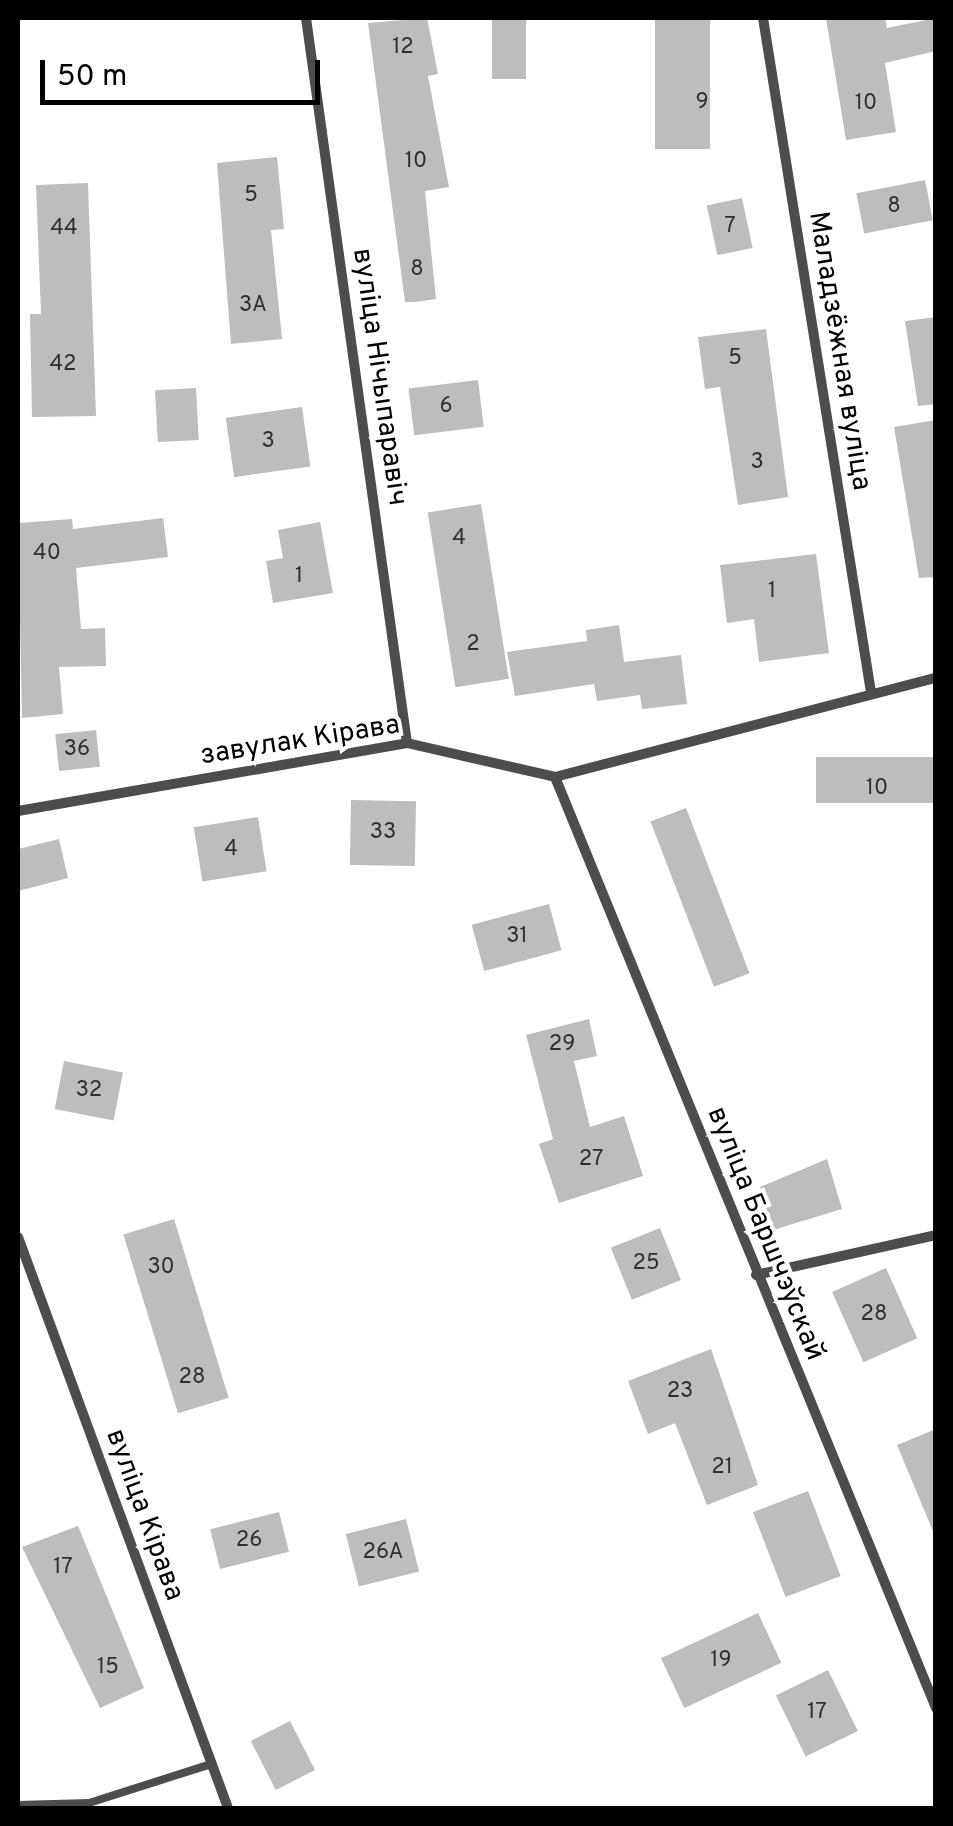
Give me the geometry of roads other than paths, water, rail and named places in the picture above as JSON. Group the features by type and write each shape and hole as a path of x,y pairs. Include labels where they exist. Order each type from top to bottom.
{"street":[{"name":"вуліца Нічыпаравіч","path":"306,18 406,743"},
{"name":"Маладзёжная вуліца","path":"763,18 871,692"},
{"name":"завулак Кірава","path":"18,811 406,743 555,776 936,678"},
{"name":"вуліца Баршчэўскай","path":"555,776 936,1708"},
{"path":"756,1275 936,1235"},
{"name":"вуліца Кірава","path":"18,1237 228,1808"}],"lane":[{"path":"18,1805 89,1804 211,1764"}]}
